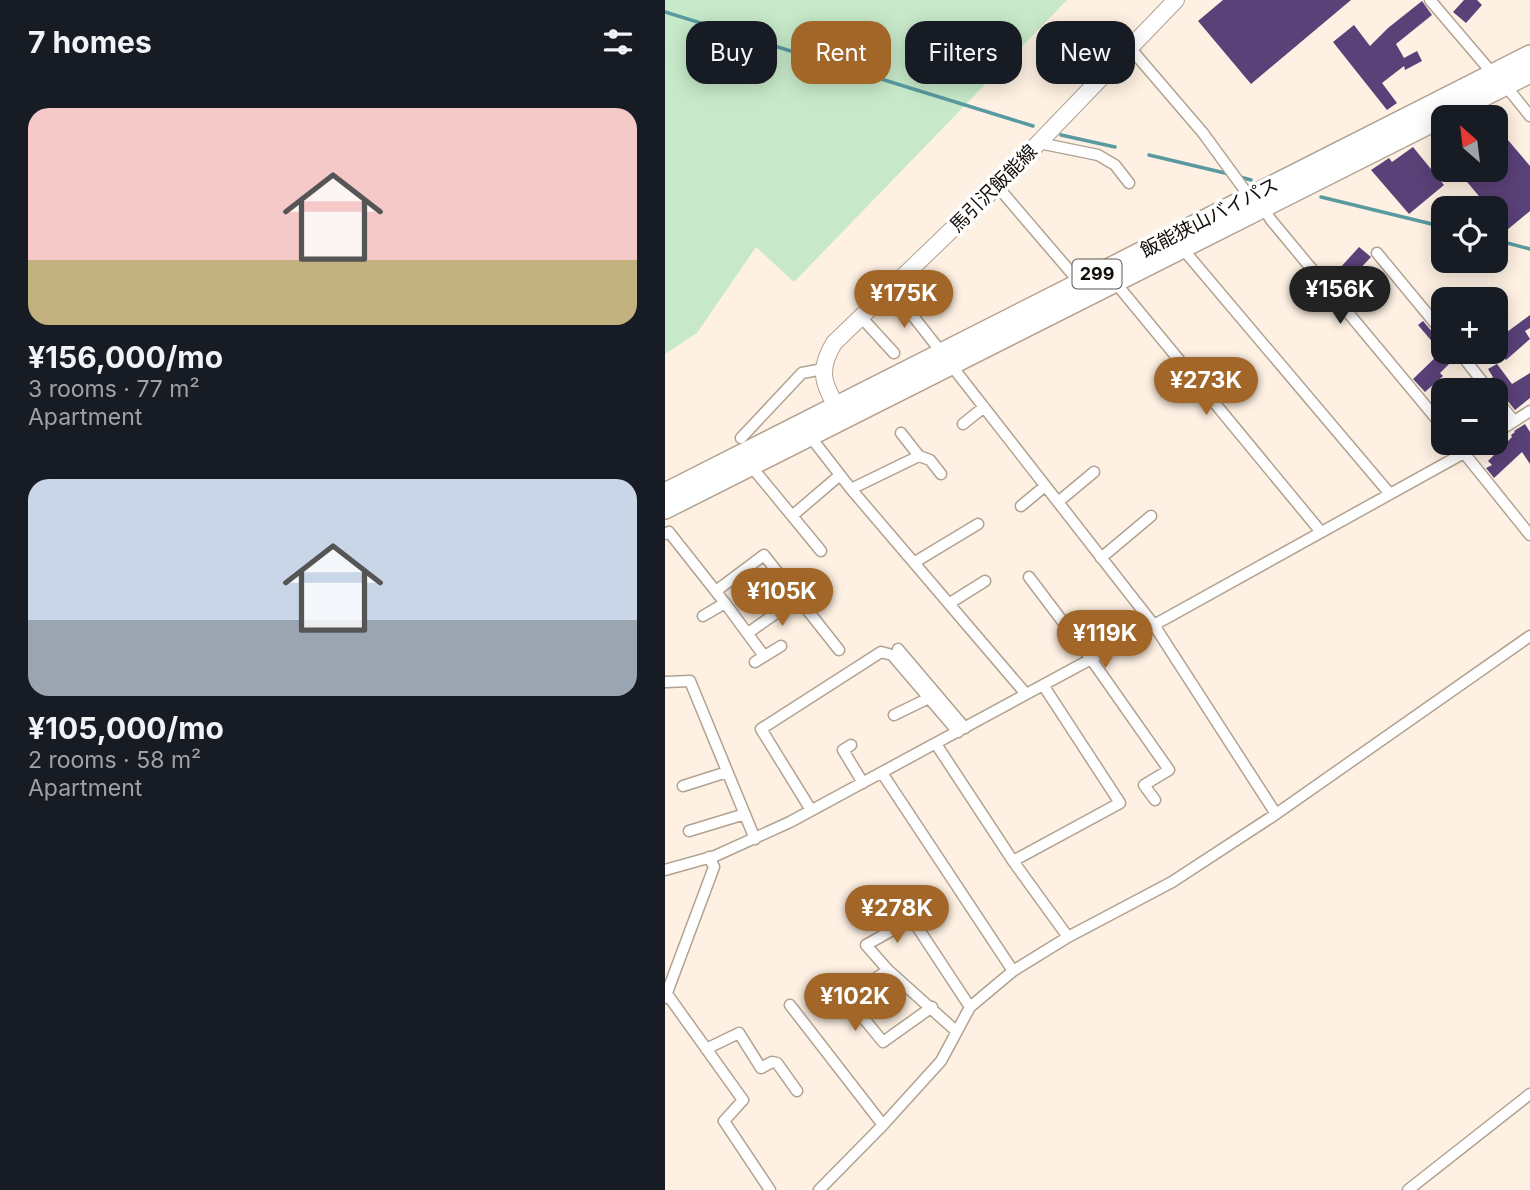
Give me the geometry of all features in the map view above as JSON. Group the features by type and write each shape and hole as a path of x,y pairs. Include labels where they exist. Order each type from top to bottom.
{"highway":[{"name":"飯能狭山バイパス","path":"1499,80 1530,55"},
{"name":"飯能狭山バイパス","path":"947,359 1245,189 1499,80 1530,73"},
{"name":"飯能狭山バイパス","path":"665,494 1182,248 1245,189"},
{"name":"飯能狭山バイパス","path":"665,509 809,435 839,412"}],"main road":[{"name":"馬引沢飯能線","path":"1135,44 1176,0"},
{"name":"馬引沢飯能線","path":"823,369 834,344 997,186 1096,84"},
{"path":"823,369 823,379 839,412"}],"street":[{"path":"1430,0 1530,116"},
{"path":"1135,53 1431,412"},
{"path":"1039,143 1098,155 1115,165 1129,183"},
{"path":"997,186 1080,283"},
{"path":"1182,248 1390,494"},
{"path":"1377,253 1431,318"},
{"path":"1114,281 1321,532"},
{"path":"891,288 1154,625 1276,814"},
{"path":"861,317 894,353"},
{"path":"1468,364 1480,378"},
{"path":"741,438 802,373 823,369"},
{"path":"963,424 984,407"},
{"path":"1508,414 1514,421"},
{"path":"1508,425 1528,416"},
{"path":"901,433 919,456 930,460 941,474"},
{"path":"809,435 851,489 1026,694"},
{"path":"665,870 755,839 863,783 1463,455"},
{"path":"1466,455 1530,535"},
{"path":"851,489 919,456"},
{"path":"751,466 821,551"},
{"path":"1058,502 1094,472"},
{"path":"792,516 841,475"},
{"path":"1021,506 1045,486"},
{"path":"1101,558 1151,516"},
{"path":"915,562 978,524"},
{"path":"665,534 669,532 726,603 748,633 759,659 781,646"},
{"path":"716,591 764,555 839,650"},
{"path":"1029,577 1169,770 1144,785 1155,800"},
{"path":"950,603 985,581"},
{"path":"748,633 799,597"},
{"path":"703,616 726,603"},
{"path":"819,1190 941,1061 970,1007 1013,971 1068,937 1173,882 1276,814 1530,636"},
{"path":"898,649 962,730"},
{"path":"811,810 761,729 881,652 892,655 929,698 962,730"},
{"path":"666,682 690,681 755,839"},
{"path":"1013,861 1119,803 1043,685"},
{"path":"894,715 929,698"},
{"path":"936,744 1013,861 1068,937"},
{"path":"851,745 843,750 863,783"},
{"path":"683,786 727,772"},
{"path":"882,773 1013,971"},
{"path":"689,831 745,814"},
{"path":"709,857 714,867 666,996 743,1100 724,1121 770,1190"},
{"path":"956,1031 888,970 866,945 912,919 970,1007"},
{"path":"888,970 847,998 883,1042 932,1007"},
{"path":"790,1005 883,1125"},
{"path":"706,1049 739,1032 761,1068 772,1062 778,1063 797,1091"},
{"path":"1408,1190 1530,1094"}],"green space":[{"path":"665,0 1067,0 1047,21 1036,21 1036,32 1022,46 1022,21 905,21 905,84 986,84 794,282 756,247 697,333 665,354"}],"building":[{"path":"1223,0 1351,0 1251,84 1198,21"},
{"path":"1464,0 1477,0 1482,5 1466,23 1453,12"},
{"path":"1422,1 1432,15 1396,44 1404,58 1417,51 1422,61 1405,70 1404,66 1382,83 1397,103 1387,110 1333,42 1354,25 1370,46"},
{"path":"1509,141 1530,166 1530,211 1508,229 1508,196 1479,196 1467,182 1509,182"},
{"path":"1413,147 1431,169 1431,182 1442,182 1444,185 1409,214 1371,170 1389,158 1392,162"},
{"path":"1359,247 1371,257 1340,290 1330,279"},
{"path":"1530,315 1530,328 1525,331 1530,339 1508,358 1508,331"},
{"path":"1423,321 1431,331 1431,340 1418,325"},
{"path":"1431,362 1431,364 1449,364 1440,373 1443,376 1441,378 1431,378 1431,387 1425,392 1413,379"},
{"path":"1497,364 1508,378 1492,378 1488,369"},
{"path":"1530,373 1530,398 1515,410 1508,401 1508,379 1512,384"},
{"path":"1525,424 1530,432 1530,464 1522,452 1494,478 1486,468 1492,465 1488,461 1494,455 1508,455 1508,441 1514,431"}],"waterway":[{"path":"665,12 1033,126"},
{"path":"1061,135 1115,147"},
{"path":"1149,155 1229,174"},
{"path":"1240,177 1251,180"},
{"path":"1321,197 1431,224"},
{"path":"1508,243 1530,249"}]}
